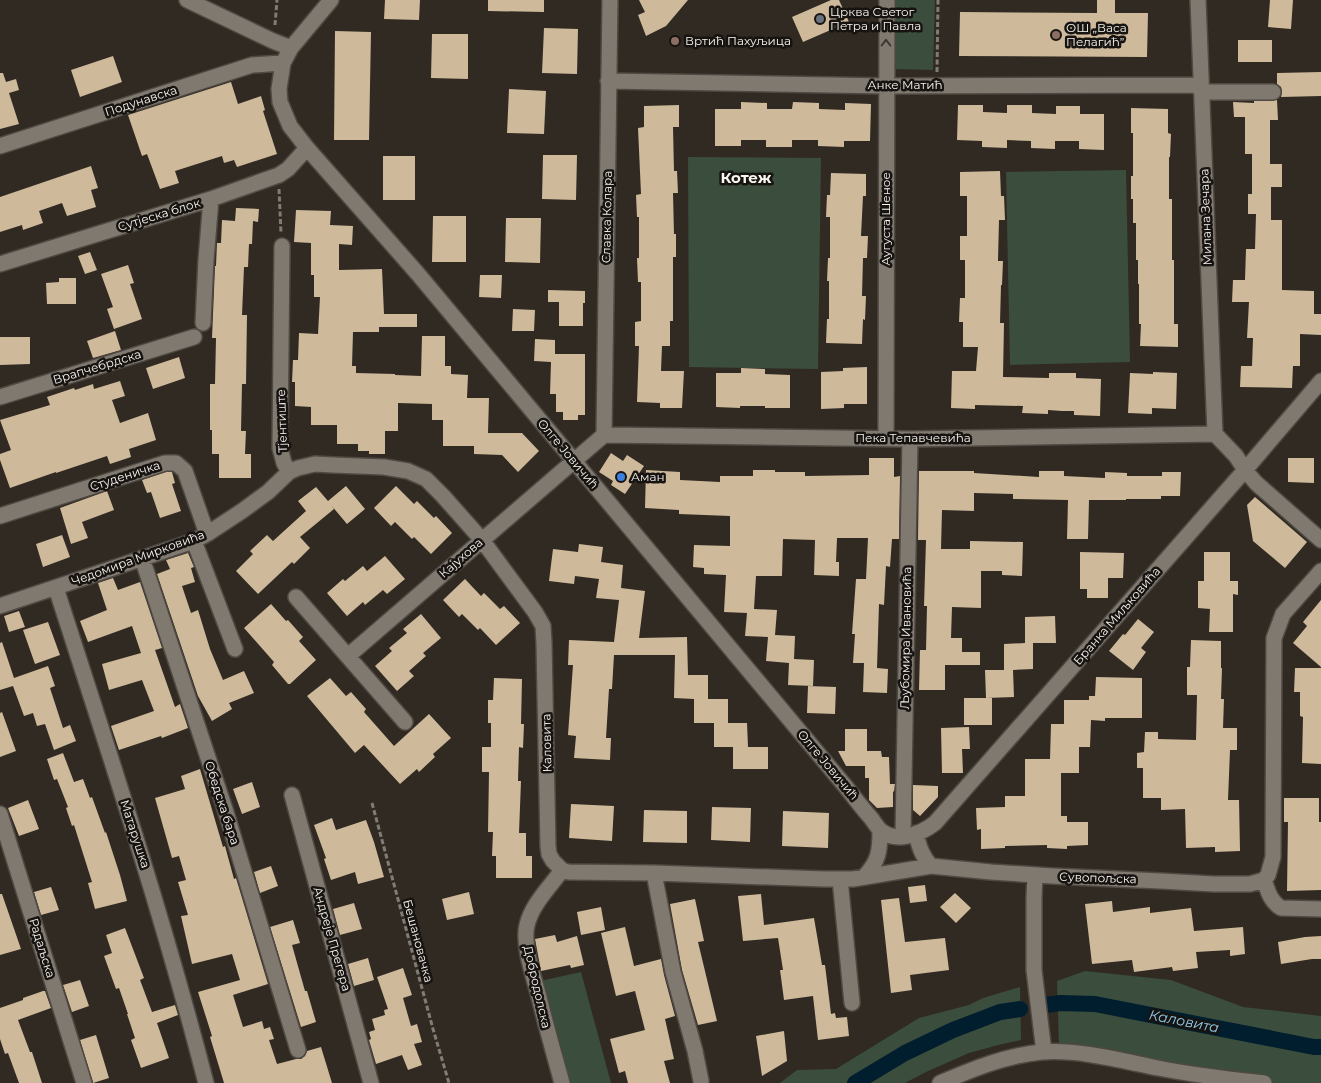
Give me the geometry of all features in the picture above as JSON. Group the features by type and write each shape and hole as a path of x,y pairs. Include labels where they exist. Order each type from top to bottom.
{"street":[{"path":"187,0 291,48"},
{"name":"Олге Јовичић","path":"331,0 291,48 283,63 279,89 280,102 290,126 307,148 418,274 880,830"},
{"name":"Славка Колара","path":"604,435 610,0"},
{"name":"Аугуста Шеное","path":"886,0 886,438"},
{"name":"Милана Зечара","path":"1198,0 1215,434"},
{"name":"Подунавска","path":"0,146 252,65 283,63"},
{"name":"Анке Матић","path":"608,81 1201,89 1273,92"},
{"name":"Сутјеска блок","path":"0,264 211,199 279,175 288,169 307,148"},
{"path":"203,323 206,250 211,199"},
{"name":"Тјентиште","path":"282,246 280,448 284,463 289,472 315,464 384,467 408,471 426,479 482,540"},
{"name":"Врапчебрдска","path":"0,397 194,337"},
{"name":"Бранка Миљковића","path":"910,835 935,823 1321,381"},
{"path":"1215,434 1236,456 1256,483 1321,540"},
{"name":"Пека Тепавчевића","path":"604,435 910,439 1215,434"},
{"path":"574,462 604,435"},
{"name":"Љубомира Ивановића","path":"910,439 910,835 924,859 931,866"},
{"name":"Кајухова","path":"348,656 574,462"},
{"name":"Студеничка","path":"0,516 165,463 176,463 185,471 200,537"},
{"name":"Чедомира Мирковића","path":"0,606 200,537 242,511 268,492 289,472"},
{"path":"200,537 235,649"},
{"name":"Каловита","path":"482,540 535,612 543,626 548,846 553,860 562,870"},
{"name":"Обедска бара","path":"142,558 225,809 298,1050"},
{"path":"1321,570 1283,614 1274,638 1273,857 1270,870 1264,880 1272,900 1281,908 1321,909"},
{"name":"Матарушка","path":"56,588 151,886 206,1083"},
{"path":"296,597 405,722"},
{"name":"Андреје Прегера","path":"292,795 371,1083"},
{"name":"Радаљска","path":"0,814 84,1083"},
{"path":"864,877 872,868 878,856 880,830 891,836 910,835"},
{"path":"562,870 840,879 931,866"},
{"name":"Сувопољска","path":"931,866 991,872 1214,884 1250,884 1264,880"},
{"name":"Добродолска","path":"562,870 531,911 526,927 528,954 562,1083"},
{"path":"654,873 673,972 695,1051 701,1081"},
{"path":"1035,874 1034,970 1044,1052"},
{"path":"840,879 852,1003"},
{"path":"940,1083 975,1068 1023,1054 1044,1052 1091,1055 1172,1071 1264,1083"}],"path":[{"path":"273,41 277,0"},
{"path":"937,86 938,0"},
{"path":"279,175 282,246"},
{"name":"Бешановачка","path":"372,803 449,1083"}],"green space":[{"path":"893,0 935,0 933,70 892,69"},
{"path":"688,157 821,158 818,369 689,367"},
{"path":"1126,170 1130,362 1010,365 1006,172"},
{"path":"1085,971 1171,980 1243,1007 1321,1016 1321,1083 1275,1083 1091,1055 1059,1047 1057,981"},
{"path":"581,972 611,1083 570,1083 540,981"},
{"path":"1020,987 1021,1040 969,1053 905,1083 780,1083 797,1070 836,1069 919,1018 969,1005 983,998"}],"building":[{"path":"385,0 420,0 419,20 384,19"},
{"path":"488,0 544,0 544,12 488,11"},
{"path":"639,0 688,0 666,26 646,36 638,15 645,12"},
{"name":"Црква Светог Петра и Павла","path":"831,0 839,0 849,22 803,42 792,17"},
{"path":"1097,0 1115,0 1115,13 1148,13 1147,57 959,56 960,12 1097,13"},
{"path":"1270,0 1293,0 1291,29 1268,27"},
{"path":"544,28 578,29 577,74 542,73"},
{"path":"335,31 371,32 369,140 334,140"},
{"path":"432,34 468,34 468,79 431,78"},
{"path":"1238,40 1272,40 1272,62 1238,62"},
{"path":"113,56 122,82 80,97 71,70"},
{"path":"1321,72 1321,96 1281,97 1281,87 1277,84 1277,73"},
{"path":"0,73 3,73 6,82 16,79 19,90 9,93 19,124 0,129"},
{"path":"231,82 238,104 261,96 265,110 263,111 277,154 237,167 234,160 224,163 222,156 175,171 179,183 160,189 147,154 142,156 128,115"},
{"path":"509,89 546,91 544,134 507,133"},
{"path":"1277,100 1278,120 1270,120 1270,164 1282,164 1282,187 1271,187 1271,220 1282,220 1282,290 1314,291 1314,314 1321,314 1321,335 1300,334 1300,366 1293,366 1292,388 1240,387 1241,366 1252,366 1253,338 1247,338 1249,302 1232,302 1233,280 1245,280 1246,249 1255,249 1256,214 1248,214 1248,194 1252,194 1252,154 1245,154 1245,117 1234,117 1233,102 1254,103 1254,101"},
{"path":"741,102 767,103 767,109 792,109 793,102 819,103 819,109 845,110 845,103 871,104 870,141 844,141 844,147 818,146 818,140 792,140 792,147 766,147 766,140 741,140 741,146 715,146 715,109 741,109"},
{"path":"679,105 679,127 673,127 674,171 677,171 678,193 673,193 676,257 673,257 673,321 670,321 670,346 662,346 661,371 684,371 682,408 660,408 660,403 637,402 639,346 635,346 635,322 641,321 641,282 638,282 637,258 639,258 639,217 637,217 636,195 641,194 638,128 644,127 644,106"},
{"path":"958,105 983,105 983,112 1007,113 1007,105 1032,105 1032,113 1056,114 1056,106 1080,106 1080,114 1104,114 1104,150 1079,149 1079,141 1055,141 1055,149 1031,148 1031,141 1007,140 1007,148 982,147 982,141 957,140"},
{"path":"1131,108 1168,109 1168,133 1171,134 1169,199 1172,199 1174,324 1178,324 1178,347 1140,346 1141,324 1139,324 1136,223 1133,223 1133,199 1131,199 1133,133 1131,133"},
{"path":"543,155 577,155 576,200 542,199"},
{"path":"383,156 415,156 415,200 383,200"},
{"path":"91,166 98,188 91,190 96,207 67,216 62,203 39,211 43,223 23,230 22,225 0,232 0,197"},
{"path":"1000,171 1001,196 1004,196 1005,220 999,220 998,261 1003,261 1000,323 1004,323 1003,377 1049,378 1049,373 1076,373 1076,378 1101,379 1100,416 1074,415 1074,411 1048,410 1048,414 1022,413 1023,406 975,405 975,409 951,408 952,371 976,371 978,347 963,347 963,322 959,322 960,298 965,298 965,260 960,260 960,236 967,236 967,196 960,196 960,172"},
{"path":"831,173 866,174 866,196 863,196 861,236 868,236 867,258 863,258 862,296 866,296 862,344 826,343 827,319 829,319 829,281 827,281 828,258 830,258 830,217 826,217"},
{"path":"236,208 259,209 258,222 253,221 248,267 244,267 242,315 247,315 246,384 242,384 241,431 246,431 245,454 251,454 251,478 219,478 219,454 212,454 212,430 210,430 210,384 215,384 216,338 212,338 215,266 217,243 221,243 222,220 235,221"},
{"path":"296,210 331,211 330,225 353,226 352,245 339,244 339,270 382,269 384,314 417,314 417,327 379,327 379,332 353,332 352,366 356,366 356,373 421,376 422,336 445,336 445,366 451,366 451,374 468,375 467,398 489,398 488,433 522,433 539,451 518,472 502,455 474,454 474,446 443,446 443,420 432,420 432,404 398,403 398,431 385,431 385,454 369,454 369,451 358,451 358,444 337,444 337,425 311,425 311,407 295,406 295,382 292,382 293,360 298,360 299,333 318,334 320,297 314,297 314,275 311,275 311,243 294,242"},
{"path":"433,216 466,216 466,262 432,262"},
{"path":"506,218 541,218 540,263 505,262"},
{"path":"90,252 97,270 85,274 78,256"},
{"path":"128,265 134,283 130,284 142,319 114,329 107,309 113,307 101,274"},
{"path":"480,275 502,275 501,298 479,297"},
{"path":"59,278 76,278 76,304 47,304 46,283 59,282"},
{"path":"548,290 585,291 583,326 559,326 559,302 548,302"},
{"path":"513,309 535,310 534,331 512,331"},
{"path":"115,331 121,350 93,358 87,341"},
{"path":"0,337 30,337 30,364 0,365"},
{"path":"535,339 555,340 555,354 585,354 585,415 578,415 578,420 563,420 563,412 556,412 556,394 550,394 551,362 534,361"},
{"path":"179,357 185,378 153,389 146,368"},
{"path":"867,367 867,404 844,404 844,408 821,409 821,372 843,371 843,368"},
{"path":"741,368 765,369 765,374 790,375 790,408 765,408 765,406 716,407 716,373 741,373"},
{"path":"1153,372 1177,373 1176,409 1152,408 1152,414 1128,413 1130,373 1153,374"},
{"path":"120,381 125,396 112,400 120,423 148,413 156,440 129,449 131,457 110,464 107,456 10,488 0,460 0,454 11,450 0,420 50,405 47,397 74,388 75,390 93,384 94,389"},
{"name":"Аман","path":"611,453 623,461 627,455 644,466 625,494 611,485 613,481 599,472"},
{"path":"869,458 894,458 894,477 900,476 899,539 892,539 890,567 886,566 884,605 879,604 877,668 888,669 887,693 863,692 864,663 853,663 855,634 852,634 856,579 866,579 868,538 837,538 836,562 839,562 839,576 814,575 815,540 783,539 782,576 756,576 754,609 777,610 775,635 795,636 794,659 814,660 813,686 788,685 789,663 766,661 768,637 745,636 747,613 724,612 726,575 704,574 704,568 693,567 694,545 730,546 730,516 679,514 679,510 645,508 646,470 680,472 680,480 720,482 720,476 753,476 753,470 805,472 805,476 869,475"},
{"path":"1288,458 1314,458 1314,483 1288,482"},
{"path":"919,471 974,471 974,473 1039,477 1039,471 1064,471 1064,476 1105,478 1105,472 1127,473 1127,476 1162,476 1162,472 1181,472 1180,496 1161,496 1161,499 1089,500 1088,539 1067,539 1068,500 1013,499 1013,494 974,493 974,511 942,510 941,549 970,549 970,541 1023,542 1022,576 1002,575 1002,571 981,571 981,608 952,607 951,638 962,638 962,652 980,652 980,665 945,665 945,690 919,690 920,650 926,650 927,606 924,606 926,540 918,540"},
{"path":"166,472 172,472 175,483 172,484 181,511 160,518 151,492 147,493 142,480"},
{"path":"346,486 365,509 347,524 331,505 334,509 300,537 310,548 258,594 236,571 253,554 250,551 267,535 273,541 306,511 298,501 316,487 328,501"},
{"path":"396,486 414,504 417,501 434,518 436,516 452,533 431,554 395,522 391,526 374,508"},
{"path":"107,491 114,510 82,522 88,538 71,544 60,508"},
{"path":"1255,497 1307,542 1285,568 1253,541 1247,505"},
{"path":"62,535 70,557 43,567 36,544"},
{"path":"579,544 603,547 601,562 623,565 621,588 645,591 639,638 687,637 688,675 708,675 708,699 728,699 728,723 747,723 748,747 768,747 768,769 733,769 733,747 714,747 714,723 694,723 694,699 674,698 675,655 614,655 612,689 609,689 606,738 611,738 610,760 574,758 576,736 568,735 573,665 568,665 569,640 614,642 619,600 596,598 599,579 575,576 574,584 549,581 553,549 578,552"},
{"path":"1080,552 1124,553 1123,578 1108,578 1108,598 1087,598 1087,589 1080,589"},
{"path":"1204,552 1230,552 1230,581 1238,581 1238,595 1233,594 1233,632 1209,632 1210,609 1198,608 1198,581 1204,581"},
{"path":"188,553 194,567 191,568 195,582 182,586 191,613 198,610 210,649 223,680 244,671 254,693 229,703 232,709 212,721 198,696 157,574 170,569 166,560"},
{"path":"385,556 405,579 387,594 383,590 365,605 363,602 347,616 327,593 343,579 345,581 363,566 367,571"},
{"path":"113,578 118,590 140,582 162,648 155,650 175,707 180,704 188,728 162,738 161,736 119,750 111,726 154,711 142,680 109,690 102,664 141,653 132,626 88,642 80,621 107,610 98,583"},
{"path":"465,579 481,596 484,593 500,609 504,606 520,623 496,645 480,628 478,630 462,614 459,617 443,600"},
{"path":"1321,600 1321,667 1293,643 1307,626 1303,622"},
{"path":"271,604 303,637 299,641 316,660 290,684 272,665 274,662 244,628"},
{"path":"19,611 25,627 9,632 4,616"},
{"path":"421,614 441,638 423,653 426,656 409,671 414,676 397,691 375,666 392,651 389,648 407,633 403,629"},
{"path":"1055,616 1056,643 1033,643 1033,669 1013,670 1014,697 986,698 985,670 1004,670 1004,644 1025,643 1025,617"},
{"path":"1138,619 1154,632 1141,648 1146,652 1133,670 1109,651"},
{"path":"48,622 60,655 35,664 23,630"},
{"path":"1191,640 1221,641 1221,699 1224,699 1223,728 1237,728 1237,750 1230,750 1228,800 1239,800 1240,851 1215,852 1215,847 1186,848 1185,809 1161,810 1161,798 1143,798 1143,768 1137,768 1137,753 1144,752 1145,732 1158,732 1158,739 1196,740 1197,695 1187,695 1187,667 1190,667"},
{"path":"2,642 14,678 48,666 55,686 50,688 63,728 70,725 76,741 54,750 45,724 37,726 33,713 24,716 13,686 0,690 0,643"},
{"path":"1295,668 1321,668 1321,764 1302,763 1303,717 1300,716 1300,692 1294,692"},
{"path":"1096,677 1142,678 1142,718 1105,718 1105,721 1091,720 1090,747 1079,747 1079,773 1061,773 1061,816 1067,816 1067,822 1088,822 1088,845 1067,846 1067,849 1047,848 1047,845 1005,846 1005,848 981,849 981,829 977,830 976,808 1005,807 1005,796 1025,796 1025,759 1050,759 1051,724 1064,724 1064,700 1089,700 1089,696 1095,696"},
{"path":"330,678 346,696 351,692 366,709 364,712 394,746 429,714 451,738 433,754 435,757 419,772 417,769 400,784 364,745 355,753 307,696"},
{"path":"494,678 522,679 521,724 524,724 523,748 519,747 518,781 521,781 519,833 526,833 526,856 532,856 532,878 496,878 496,856 492,856 493,832 488,832 489,772 482,772 482,747 491,747 491,723 488,723 488,700 493,700"},
{"path":"808,686 836,687 835,714 807,713"},
{"path":"964,698 992,698 992,725 964,725"},
{"path":"2,712 16,751 0,757 0,713"},
{"path":"969,727 970,749 962,749 963,773 942,773 941,728"},
{"path":"845,729 867,729 867,751 881,751 882,757 889,757 890,784 895,784 893,807 877,808 869,800 869,778 865,778 865,766 846,766 838,751 845,751"},
{"path":"63,753 74,782 83,779 90,798 92,797 106,832 127,901 95,909 88,883 92,882 74,825 72,826 66,808 68,807 57,779 54,780 47,759"},
{"path":"200,769 223,847 225,846 234,879 236,878 268,984 233,995 243,1027 262,1021 264,1029 270,1027 274,1039 269,1040 277,1064 301,1059 307,1051 321,1047 332,1083 224,1083 198,992 240,980 232,954 192,964 181,916 188,915 178,882 186,880 179,856 172,858 155,798 185,789 181,776"},
{"path":"252,782 260,807 242,814 233,789"},
{"path":"913,785 938,786 938,797 920,816 913,810"},
{"path":"1284,798 1319,798 1321,890 1287,891 1288,822 1284,822"},
{"path":"28,800 39,829 19,836 8,808"},
{"path":"571,804 614,806 612,841 569,838"},
{"path":"712,807 751,808 750,842 711,840"},
{"path":"644,810 687,811 687,843 643,842"},
{"path":"783,811 829,813 828,848 782,846"},
{"path":"332,818 336,830 366,820 384,877 358,884 355,872 331,880 324,859 326,858 314,825"},
{"path":"271,866 278,886 260,893 254,872"},
{"path":"925,885 927,901 910,903 908,887"},
{"path":"51,887 59,910 41,915 34,892"},
{"path":"469,892 474,914 447,920 442,899"},
{"path":"955,893 971,908 956,923 940,907"},
{"path":"0,894 2,894 21,949 0,955"},
{"path":"761,894 764,925 814,918 822,965 825,965 831,1014 835,1013 836,1018 847,1017 849,1036 818,1040 813,996 784,1000 780,970 783,970 778,938 743,941 738,896"},
{"path":"899,898 905,942 945,938 949,970 910,975 912,990 891,993 881,900"},
{"path":"695,899 704,941 698,942 717,1021 698,1025 682,970 670,904"},
{"path":"1112,901 1113,912 1150,907 1150,913 1191,908 1194,931 1243,927 1245,954 1230,956 1230,950 1196,952 1198,968 1173,971 1172,967 1134,972 1132,960 1092,964 1085,904"},
{"path":"354,903 362,929 340,935 333,909"},
{"path":"601,907 605,930 581,935 577,912"},
{"path":"293,920 300,943 292,945 316,1022 301,1027 270,927"},
{"path":"625,927 634,966 661,959 675,1016 665,1019 674,1059 664,1061 670,1083 628,1083 625,1071 619,1073 610,1039 645,1030 635,991 616,996 601,933"},
{"path":"125,928 144,978 140,980 152,1012 175,1005 178,1015 157,1023 169,1058 141,1068 131,1040 135,1038 128,1014 119,988 116,989 104,956 112,953 106,935"},
{"path":"555,935 557,942 577,936 584,965 571,968 570,965 541,971 535,939"},
{"path":"1321,936 1321,959 1281,964 1278,942"},
{"path":"368,958 374,980 354,986 348,964"},
{"path":"403,968 412,995 403,998 411,1026 417,1024 422,1042 414,1044 422,1065 408,1070 402,1055 376,1064 369,1040 371,1039 369,1032 375,1030 372,1019 385,1015 384,1010 388,1009 377,977"},
{"path":"80,980 89,1006 72,1012 63,985"},
{"path":"45,991 51,1008 18,1020 30,1052 32,1052 42,1083 19,1083 8,1053 5,1054 0,1039 0,1008"},
{"path":"784,1031 787,1061 762,1076 756,1036"},
{"path":"96,1035 109,1078 93,1083 80,1040"}],"waterway":[{"name":"Каловита","path":"1046,1005 1060,1003 1095,1004 1321,1047"},
{"name":"Каловита","path":"855,1083 905,1053 953,1030 1000,1012 1020,1009"}],"place":[{"name":"Црква Светог Петра и Павла","path":"820,19"},
{"name":"ОШ „Васа Пелагић”","path":"1056,35"},
{"name":"Вртић Пахуљица","path":"675,41"},
{"name":"Аман","path":"621,477"}],"district":[{"name":"Котеж","path":"746,178"}]}
